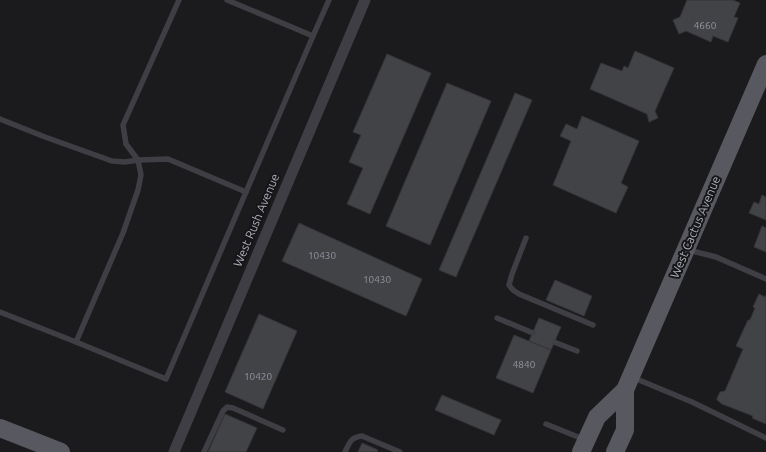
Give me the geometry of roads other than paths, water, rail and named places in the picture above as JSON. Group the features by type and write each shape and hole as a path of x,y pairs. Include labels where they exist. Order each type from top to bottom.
{"main road":[{"name":"West Cactus Avenue","path":"583,446 597,417 628,383 766,64"},
{"name":"West Cactus Avenue","path":"615,452 625,430 628,383"},
{"path":"0,428 61,452"}],"street":[{"name":"West Rush Avenue","path":"174,452 365,0"}],"lane":[{"path":"76,342 123,234 138,190 141,175 138,160 126,144 123,125 179,0"},
{"path":"227,0 313,36"},
{"path":"0,312 166,379 328,0"},
{"path":"0,119 112,161 168,159 246,192"},
{"path":"526,238 512,274 510,285 513,290 593,325"},
{"path":"686,249 716,257 766,279"},
{"path":"497,318 533,333"},
{"path":"554,342 577,351"},
{"path":"628,383 692,402 766,438"},
{"path":"204,452 223,411 227,407 282,430"},
{"path":"546,424 583,446"},
{"path":"345,452 351,440 362,436 400,452"}]}
